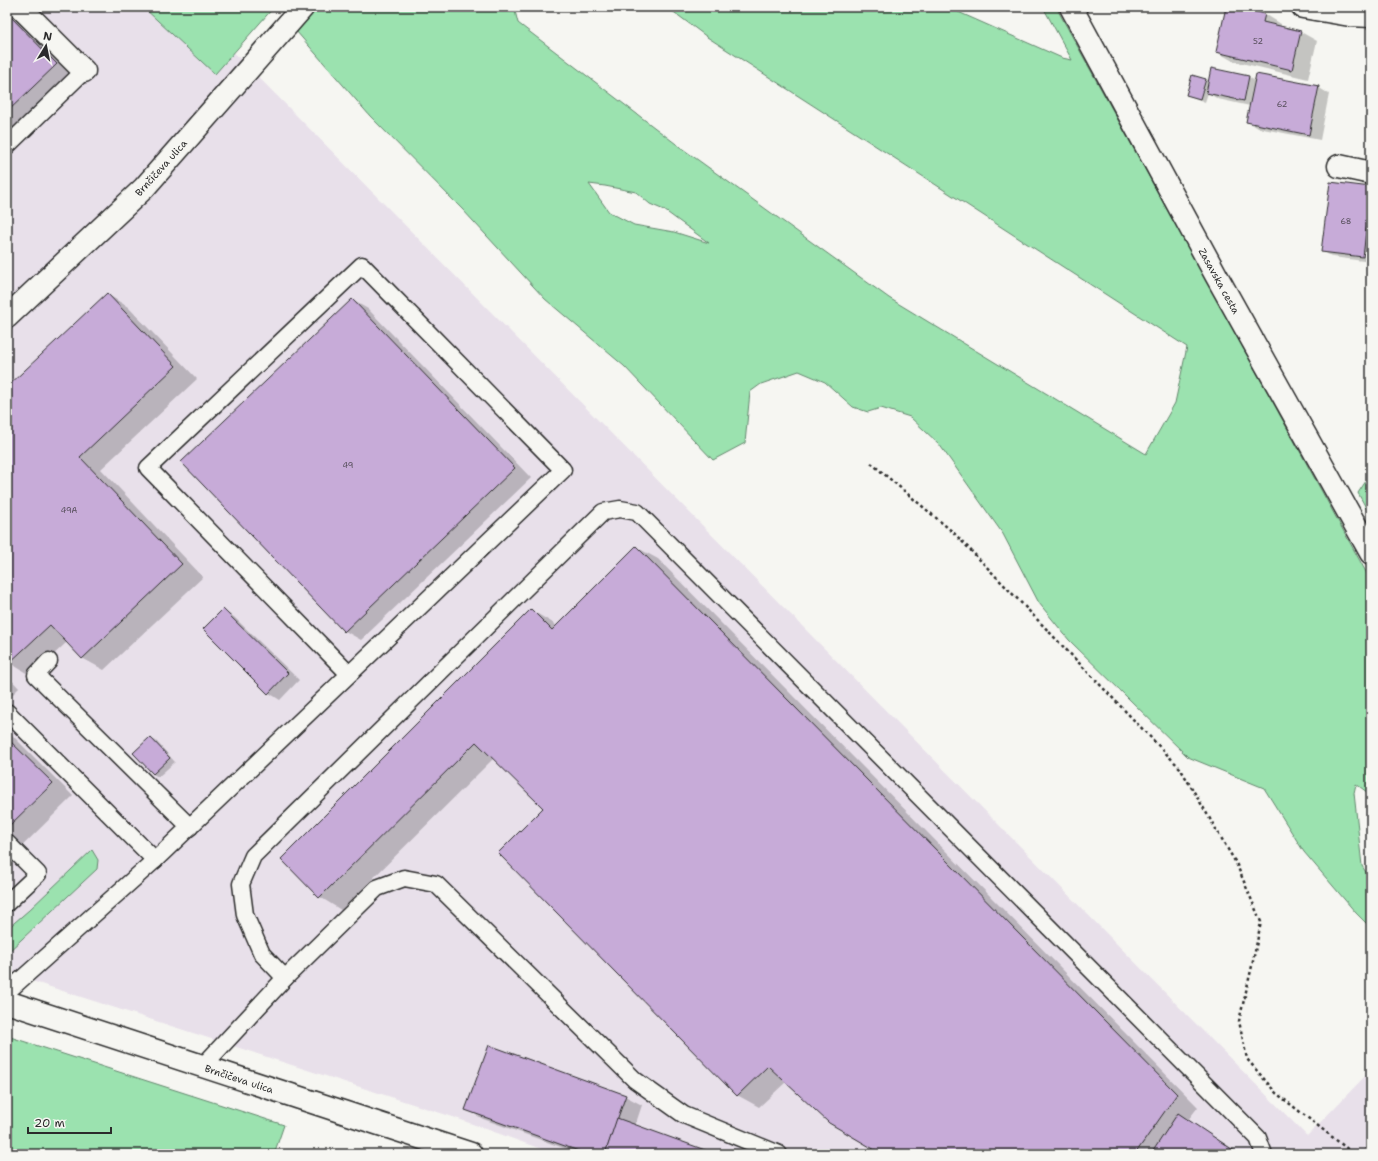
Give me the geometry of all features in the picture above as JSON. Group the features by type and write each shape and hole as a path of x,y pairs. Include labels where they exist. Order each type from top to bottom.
{"street":[{"path":"20,7 84,71"},
{"name":"Brnčičeva ulica","path":"7,317 144,188 303,7"},
{"name":"Zasavska cesta","path":"1071,7 1216,275 1371,553"},
{"path":"1303,7 1350,15 1371,16"},
{"path":"1339,166 1371,173"},
{"name":"Brnčičeva ulica","path":"7,1002 471,1154"}],"lane":[{"path":"7,146 84,71"},
{"path":"7,992 155,860 190,827 350,674 563,470 362,265 148,468 350,674"},
{"path":"284,978 262,954 245,916 241,884 253,856 603,512 620,509 637,512 1258,1138 1264,1154"},
{"path":"49,661 36,675 190,827"},
{"path":"7,712 155,860"},
{"path":"7,844 38,874 7,903"},
{"path":"202,1067 284,978 376,888 404,878 436,884 635,1080 684,1115 779,1154"}],"path":[{"path":"871,463 954,533 1180,768 1236,863 1260,922 1252,966 1239,1021 1247,1058 1276,1093 1354,1154"}],"shaded area":[{"path":"7,7 189,7 1307,1136 1371,1070 1371,1154 555,1154 453,1117 7,973"}],"green space":[{"path":"143,7 274,7 215,74"},
{"path":"315,7 514,7 518,23 680,147 889,298 1146,454 1175,403 1187,347 707,37 667,7 947,7 1062,58 1072,60 1043,7 1056,7 1371,581 1371,795 1356,784 1354,793 1362,866 1371,880 1371,928 1356,913 1304,852 1264,788 1188,757 1069,640 1039,603 1003,534 939,444 910,417 881,408 868,412 853,407 825,382 799,371 761,384 750,392 745,443 713,460 624,366 545,299 463,210 370,116 296,31","holes":["589,184 636,192 650,204 664,210 709,243 674,232 634,225 609,212"]},
{"path":"1366,481 1371,484 1371,517 1358,493"},
{"path":"92,850 98,860 97,869 7,953 7,929"},
{"path":"7,1036 284,1125 274,1154 7,1154"}],"building":[{"path":"1226,7 1238,7 1265,14 1263,22 1301,31 1292,70 1216,52"},
{"path":"7,13 57,64 7,112"},
{"path":"1371,52 1371,74 1367,73"},
{"path":"1211,68 1249,76 1244,101 1206,93"},
{"path":"1256,74 1319,86 1309,135 1246,122"},
{"path":"1192,75 1206,79 1200,99 1186,95"},
{"path":"1330,182 1371,187 1363,257 1321,252"},
{"path":"107,293 176,366 80,457 182,564 82,659 50,625 8,664 7,387"},
{"path":"352,299 515,468 344,632 181,462"},
{"path":"636,546 1177,1094 1135,1154 882,1154 829,1123 768,1066 737,1096 498,853 543,808 476,742 319,898 281,859 531,609 552,630"},
{"path":"223,609 288,673 268,694 203,629"},
{"path":"150,737 170,758 153,774 133,753"},
{"path":"7,738 53,783 7,828"},
{"path":"489,1045 626,1095 605,1154 587,1154 465,1110"},
{"path":"1178,1113 1239,1154 1151,1154"},
{"path":"617,1118 716,1154 605,1154"}]}
